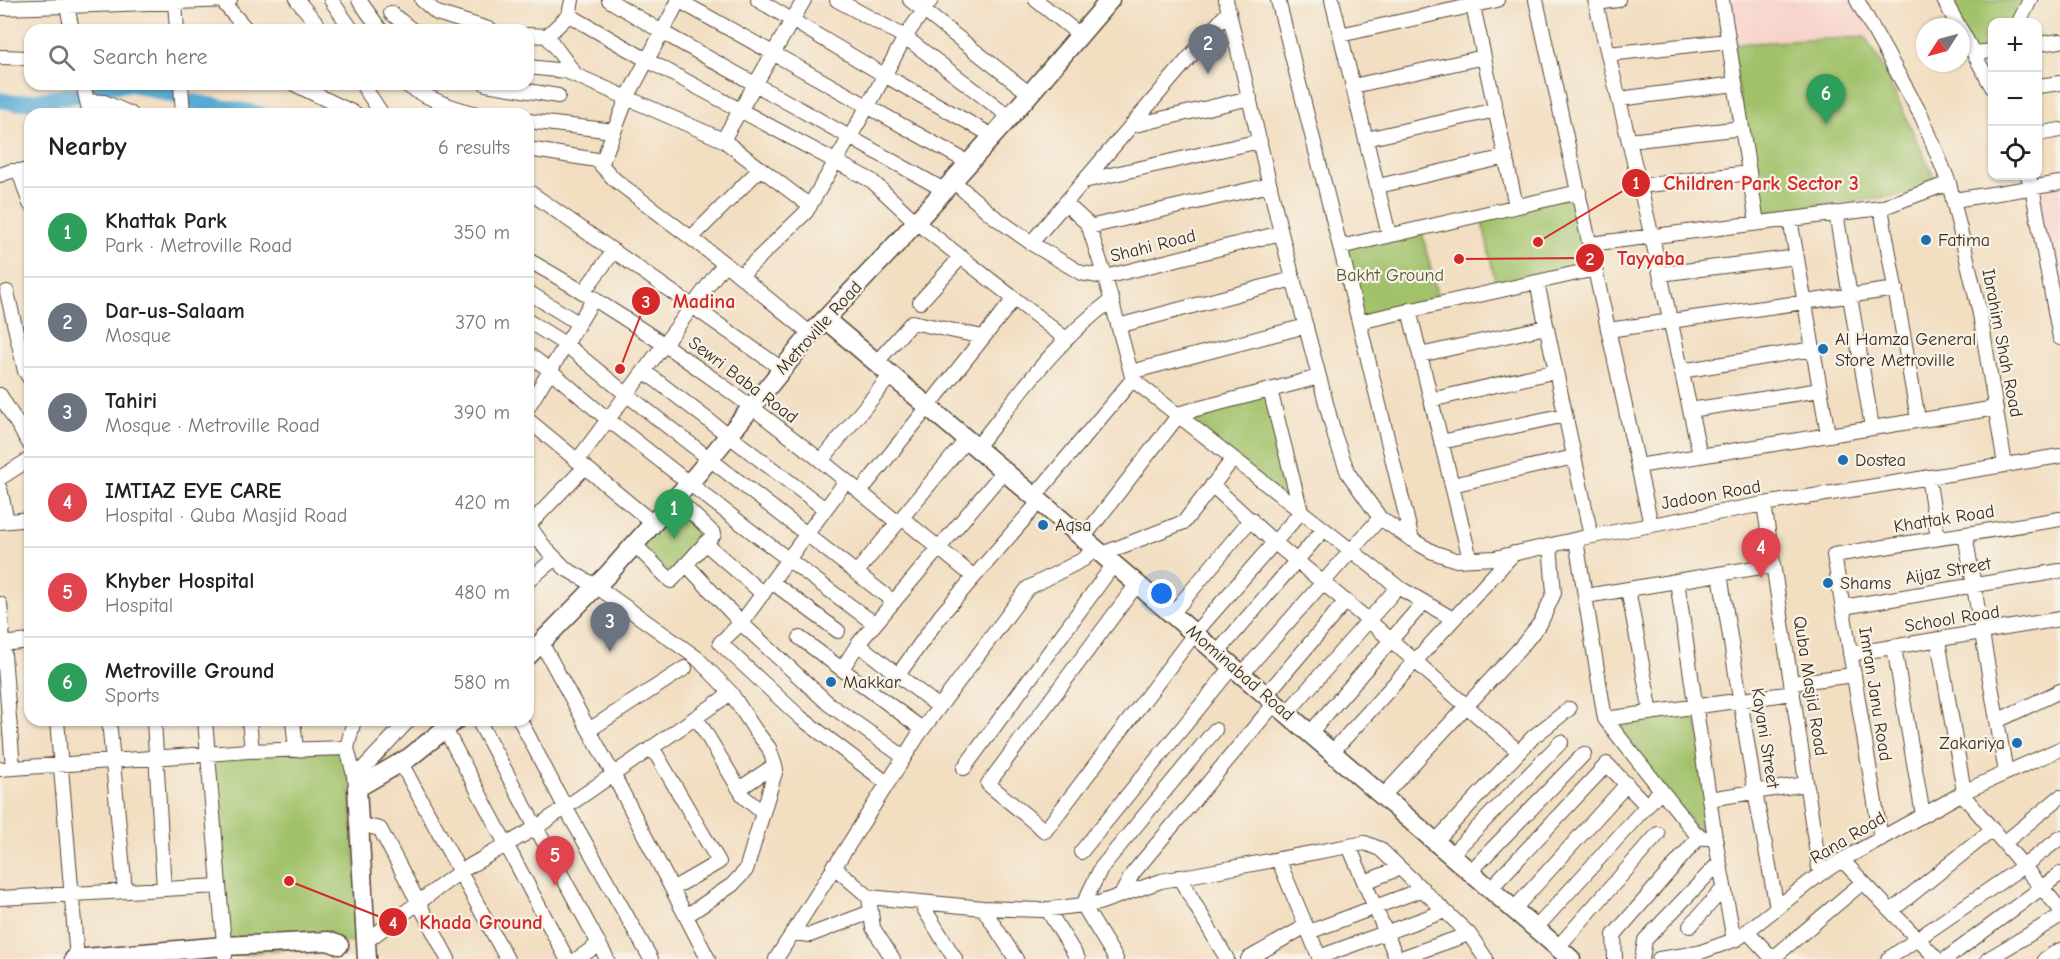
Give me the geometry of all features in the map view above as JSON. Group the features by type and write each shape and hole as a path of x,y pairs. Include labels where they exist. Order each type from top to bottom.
{"main road":[{"name":"Metroville Road","path":"534,647 596,586 676,498 811,334 949,186 1110,0"},
{"name":"Mominabad Road","path":"825,319 1195,633 1564,953"},
{"path":"76,959 224,951 330,951 339,945 366,951 356,783 401,763 449,726"},
{"path":"185,959 224,951"}],"street":[{"path":"297,0 317,24"},
{"path":"330,0 348,24"},
{"path":"360,0 376,24"},
{"path":"422,0 437,13 473,24"},
{"path":"534,35 547,36 569,15 572,0"},
{"name":"Shahi Road","path":"609,0 850,137 949,186 1031,243 1081,273 1105,277 1281,233"},
{"path":"811,334 615,180 601,165 627,98 678,0 969,163"},
{"path":"758,0 884,75 993,136"},
{"path":"723,140 804,0"},
{"path":"837,0 905,37 1010,117"},
{"path":"910,0 927,5 1030,94"},
{"path":"1036,0 1080,35"},
{"path":"1278,0 1412,540"},
{"path":"1332,0 1389,235"},
{"path":"1340,35 1497,0"},
{"path":"1536,0 1651,525"},
{"path":"1618,0 1595,1 1652,237 1700,455"},
{"path":"1722,0 1757,223"},
{"name":"Ibrahim Shah Road","path":"1857,0 1922,117 1949,183 1980,314 2005,465"},
{"path":"1944,0 1954,18"},
{"path":"2021,18 2030,0"},
{"path":"0,8 67,6 82,3 226,1 243,24"},
{"path":"175,3 177,24"},
{"path":"740,276 806,212 905,37 927,5"},
{"path":"1081,852 1238,670 1324,582 1380,518 1348,473 1335,437 1281,233 1227,5"},
{"path":"1031,243 1131,126 1227,5"},
{"path":"67,6 71,24"},
{"path":"1473,6 1516,206"},
{"path":"392,13 405,24"},
{"path":"569,15 647,60 872,181 916,222 1066,339"},
{"path":"449,24 452,17"},
{"path":"547,36 575,74"},
{"path":"1608,54 1728,41"},
{"path":"2042,43 2060,41"},
{"path":"1970,46 1988,79"},
{"path":"1974,53 1988,51"},
{"path":"0,57 24,57"},
{"path":"1353,86 1484,57"},
{"path":"534,67 566,70 723,140 810,206"},
{"path":"2042,85 2060,83"},
{"path":"1619,99 1735,84"},
{"path":"84,90 88,107 105,102 118,108"},
{"path":"181,90 183,108"},
{"path":"306,90 344,108"},
{"path":"370,90 379,108"},
{"path":"423,90 449,108"},
{"path":"510,90 558,96"},
{"path":"1131,126 1250,98"},
{"path":"1366,139 1496,110"},
{"path":"534,122 614,131"},
{"path":"1629,141 1742,128"},
{"path":"2042,133 2060,130"},
{"path":"1084,181 1260,141"},
{"path":"534,150 603,160"},
{"path":"1378,186 1506,157"},
{"path":"691,238 760,169"},
{"path":"0,175 24,171"},
{"path":"1640,186 1749,173"},
{"path":"1954,200 2030,181 2060,183"},
{"path":"2030,181 2060,338"},
{"path":"1590,244 1881,208 1949,183"},
{"path":"1089,227 1270,185"},
{"path":"1340,247 1579,192"},
{"path":"534,195 782,369"},
{"path":"1065,203 1088,224 1132,375 1233,459 1398,587 1454,619"},
{"path":"1881,208 1918,419"},
{"path":"1836,213 1872,427"},
{"path":"1790,219 1828,434"},
{"path":"534,397 578,323 589,294 614,251"},
{"path":"1660,274 1797,256"},
{"path":"920,302 961,257"},
{"name":"Sewri Baba Road","path":"534,263 589,294 664,344 860,492 938,547 974,577"},
{"path":"534,517 581,464 608,419 724,264"},
{"path":"1359,322 1595,269"},
{"path":"1118,326 1293,279"},
{"path":"1537,282 1591,536"},
{"path":"1608,330 1896,289"},
{"path":"7,292 24,367"},
{"path":"534,296 578,323"},
{"path":"860,492 1014,299"},
{"path":"856,573 900,520 1066,339 1091,315 1112,300"},
{"path":"1409,310 1470,559"},
{"path":"876,363 912,322 983,337"},
{"path":"534,325 565,344 894,602"},
{"path":"898,675 941,615 1037,499 1132,375 1306,326"},
{"path":"1420,355 1546,327"},
{"path":"1681,371 1813,349"},
{"path":"534,358 788,560 875,624"},
{"path":"644,371 825,509"},
{"path":"1431,400 1556,371"},
{"path":"821,461 891,375"},
{"path":"964,768 1098,551 1178,415 1319,377"},
{"path":"1270,390 1301,512"},
{"path":"1690,410 1820,390"},
{"path":"0,395 24,435"},
{"path":"1638,466 1996,408"},
{"path":"1441,442 1565,415"},
{"path":"534,425 653,523"},
{"name":"Jadoon Road","path":"1380,518 1433,552 1456,560 1495,558 1591,536 1764,504 2060,456"},
{"path":"1452,485 1574,457"},
{"path":"776,959 922,729 1028,588 1098,551 1184,522 1233,459"},
{"path":"0,478 24,463"},
{"path":"842,669 858,644 1004,471"},
{"path":"1928,477 1938,538"},
{"path":"846,480 741,623 720,643 801,718 887,783"},
{"path":"1212,485 1275,543 1324,582 1519,752"},
{"path":"0,489 4,521 24,519"},
{"path":"634,544 671,581 714,534 676,498"},
{"name":"Quba Masjid Road","path":"1764,504 1820,874"},
{"path":"1137,584 988,784 1045,831 1195,633 1301,512"},
{"path":"1172,614 1251,519"},
{"name":"Khattak Road","path":"1834,555 2060,519"},
{"path":"1217,653 1323,530"},
{"path":"534,532 545,548 566,569 596,586 697,658 731,693 769,748 776,769 746,870 732,885 686,916"},
{"path":"1965,534 2006,773"},
{"path":"1576,540 1605,719 1696,834 1704,838 1715,838"},
{"path":"705,543 763,594"},
{"path":"1383,796 1522,646 1541,622 1554,593 1550,545"},
{"path":"1332,752 1514,553"},
{"name":"Imran Janu Road","path":"1834,555 1881,839"},
{"path":"534,576 555,558"},
{"path":"686,564 741,623 830,705 904,757"},
{"path":"1586,596 1773,566"},
{"name":"Aijaz Street","path":"1843,607 2060,570"},
{"name":"Kayani Street","path":"1720,574 1755,792 1777,908"},
{"path":"1677,581 1715,838 1734,940"},
{"path":"772,582 838,631"},
{"path":"1276,704 1368,620 1398,587"},
{"path":"1628,589 1651,713"},
{"path":"1121,895 1133,873 1276,704 1346,601"},
{"path":"1310,733 1424,602"},
{"path":"0,604 7,769 252,751 348,748"},
{"name":"School Road","path":"1850,654 2060,619"},
{"path":"800,638 922,729"},
{"path":"1938,640 1963,793 2060,909"},
{"path":"2,644 24,642"},
{"path":"858,644 939,707"},
{"path":"1894,647 1923,815"},
{"path":"534,649 589,730 708,959"},
{"path":"589,730 685,668"},
{"path":"1605,719 1741,700 1854,675"},
{"path":"1997,721 2060,691"},
{"path":"366,951 419,903 461,871 537,827 731,693"},
{"path":"1436,842 1533,737 1569,710"},
{"path":"696,717 744,797 763,813"},
{"path":"57,726 76,959"},
{"path":"109,726 125,891"},
{"path":"154,726 164,889"},
{"path":"205,726 224,951"},
{"path":"250,726 252,751"},
{"path":"294,726 296,750"},
{"path":"353,726 348,748 356,783"},
{"path":"356,783 404,726"},
{"path":"450,726 507,846 567,959"},
{"path":"481,726 607,959"},
{"path":"523,726 565,807 651,959"},
{"path":"1083,905 1101,868 1215,730"},
{"path":"1451,855 1561,742"},
{"path":"652,747 719,862 672,889"},
{"name":"Rana Road","path":"1659,959 1698,953 1734,940 1820,874 1842,860 1963,793 2060,749"},
{"path":"1470,872 1584,754"},
{"path":"401,763 507,959"},
{"path":"1490,889 1607,764 1647,806"},
{"path":"739,789 775,765"},
{"path":"1514,909 1627,784"},
{"path":"1709,799 1806,784"},
{"path":"1536,928 1661,790"},
{"path":"2004,843 2060,797"},
{"path":"359,824 380,829 448,959"},
{"path":"1891,911 1992,830"},
{"path":"1564,953 1658,834"},
{"path":"1615,959 1614,935 1700,836"},
{"path":"1888,959 2060,838"},
{"path":"833,866 869,897 983,908 1047,909 1099,903 1161,881 1365,843 1380,849 1469,934 1486,959"},
{"path":"1349,846 1398,959 1469,934"},
{"path":"1278,859 1320,958 1445,911"},
{"path":"1842,860 1937,959"},
{"path":"1642,959 1645,940 1719,863"},
{"path":"1365,882 1400,868"},
{"path":"1947,959 2060,874"},
{"path":"1179,877 1227,959"},
{"path":"1747,931 1772,959 1863,882"},
{"path":"0,898 219,886"},
{"path":"1690,926 1724,888"},
{"path":"1248,959 1307,929 1423,890"},
{"path":"869,897 873,928 894,959"},
{"path":"920,902 956,959"},
{"path":"1083,905 1116,959"},
{"path":"983,908 1016,959"},
{"path":"1047,909 1078,959"},
{"path":"792,933 810,935 871,912"},
{"path":"1989,959 2060,916"},
{"path":"577,959 599,944"},
{"path":"2045,959 2060,950"}],"shaded area":[{"path":"1722,0 1857,0 1877,34 1865,37 1728,41"},
{"path":"2060,183 2060,301 2032,187"}],"green space":[{"path":"1944,0 2027,0 2016,18 1988,18 1988,51 1974,53 1970,46 1970,18 1954,18"},
{"path":"1865,37 1878,58 1940,190 1756,214 1732,44"},
{"path":"1579,192 1595,269 1497,290 1481,215"},
{"name":"Bakht Ground","path":"1421,228 1439,304 1359,322 1340,247"},
{"path":"1270,390 1301,512 1178,416"},
{"path":"676,498 714,534 671,581 635,544"},
{"path":"1695,707 1715,838 1704,838 1605,719"},
{"path":"347,750 362,940 225,956 208,756"}],"waterway":[{"path":"154,90 176,96"},
{"path":"0,100 16,103 76,95"},
{"path":"189,101 227,108"}],"place":[{"name":"Dar-us-Salaam","path":"1208,74"},
{"name":"Metroville Ground","path":"1826,124"},
{"name":"Fatima","path":"1926,240"},
{"name":"Children Park Sector 3","path":"1538,242"},
{"name":"Tayyaba","path":"1459,259"},
{"name":"Al Hamza General Store Metroville","path":"1823,349"},
{"name":"Madina","path":"620,369"},
{"name":"Dostea","path":"1843,460"},
{"name":"Aqsa","path":"1043,525"},
{"name":"Khattak Park","path":"674,539"},
{"name":"IMTIAZ EYE CARE","path":"1761,578"},
{"name":"Shams","path":"1828,583"},
{"name":"Tahiri","path":"610,652"},
{"name":"Makkar","path":"831,682"},
{"name":"Zakariya","path":"2017,743"},
{"name":"Khada Ground","path":"289,881"},
{"name":"Khyber Hospital","path":"555,886"}]}
